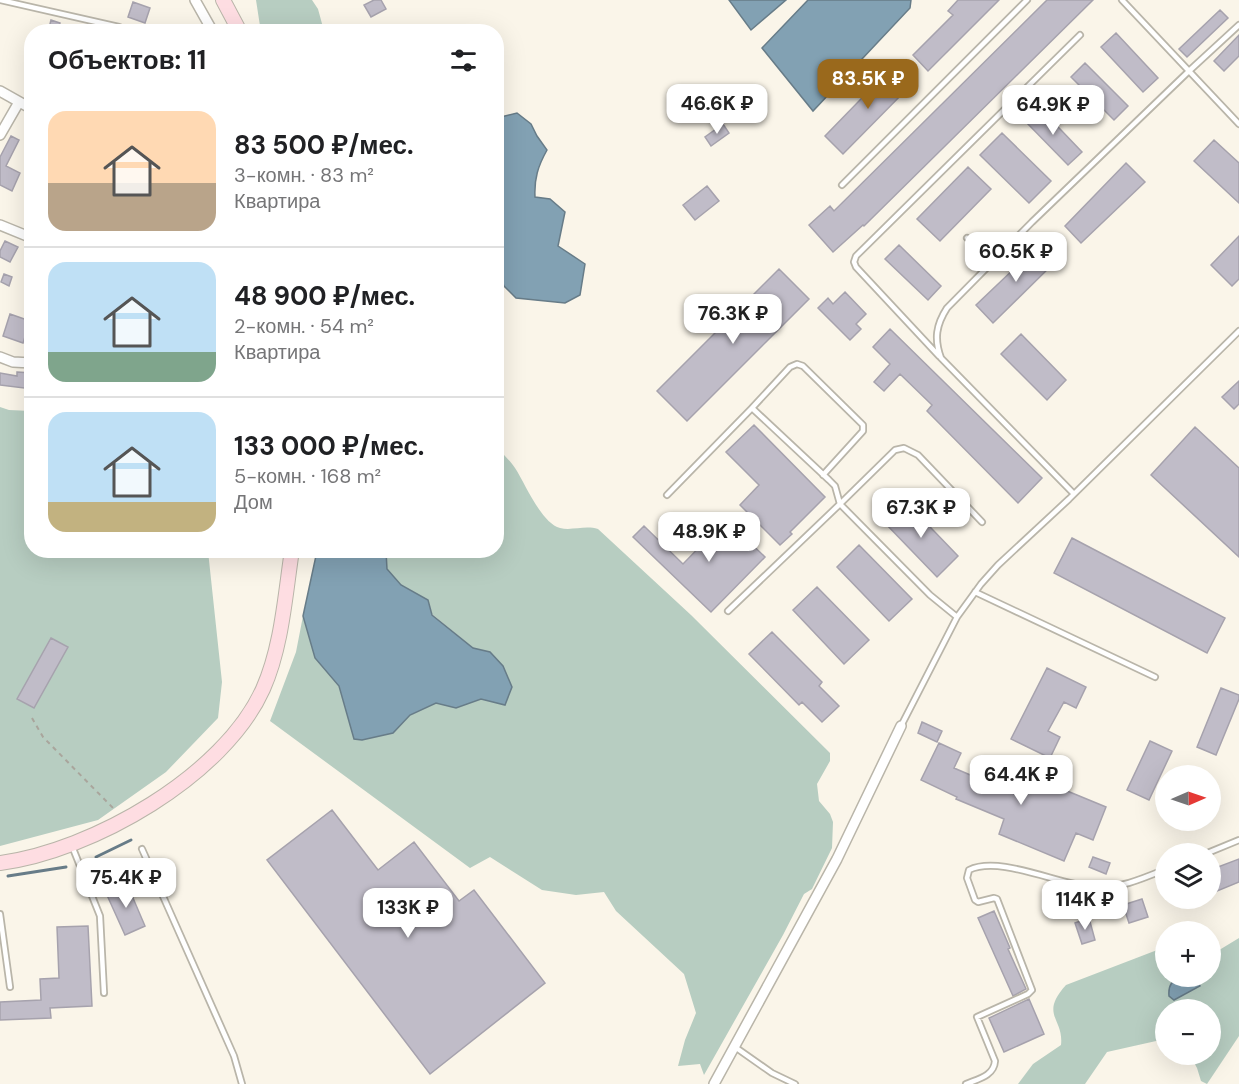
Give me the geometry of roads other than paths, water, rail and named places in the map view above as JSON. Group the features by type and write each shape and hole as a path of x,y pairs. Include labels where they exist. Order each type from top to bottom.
{"street":[{"path":"195,0 208,24"},
{"path":"223,0 236,24"},
{"path":"0,91 24,104"},
{"path":"0,135 19,102"},
{"path":"0,225 24,235"},
{"path":"0,357 13,362 24,363"},
{"path":"0,863 49,852 124,820 165,795 225,745 245,720 262,690 272,662 282,620 291,558"},
{"path":"714,1084 837,859 901,726"}],"lane":[{"path":"0,0 106,24"},
{"path":"842,186 1027,0"},
{"path":"1124,1 1239,124"},
{"path":"941,358 936,336 941,317 947,308 1239,25"},
{"path":"1074,494 941,358 856,267 854,262 856,256 1080,35"},
{"path":"968,238 991,263"},
{"path":"901,726 957,616 998,565 1074,494 1239,331"},
{"path":"668,495 796,364 803,366 863,425 863,430 823,474"},
{"path":"752,408 835,486 840,504 930,595 957,616"},
{"path":"728,611 895,450 904,448 918,455 982,522"},
{"path":"975,592 1155,677"},
{"path":"1221,847 1239,840"},
{"path":"71,843 100,916 104,993"},
{"path":"142,849 234,1056 242,1084"},
{"path":"966,1084 990,1073 995,1066 977,1017 1028,994 1032,990 997,899 994,897 978,902 975,900 967,878 969,870 992,866 1005,867 1095,887 1124,885 1155,873"},
{"path":"0,914 10,987"},
{"path":"735,1047 772,1073 795,1084"}],"water":[{"path":"729,0 786,0 751,30"},
{"path":"808,0 911,0 910,8 813,111 762,48"},
{"path":"517,113 531,124 547,150 537,173 535,197 550,199 565,212 558,246 585,264 580,295 565,303 516,298 504,286 504,116"},
{"path":"315,558 386,558 387,569 401,585 428,600 432,615 473,648 490,652 503,666 512,687 505,705 481,699 456,708 436,703 410,715 393,733 362,740 354,739 339,686 315,658 303,616"},
{"path":"1170,987 1198,987 1176,999 1169,996"}],"waterway":[{"path":"96,857 131,840"},
{"path":"8,876 66,867"}]}
